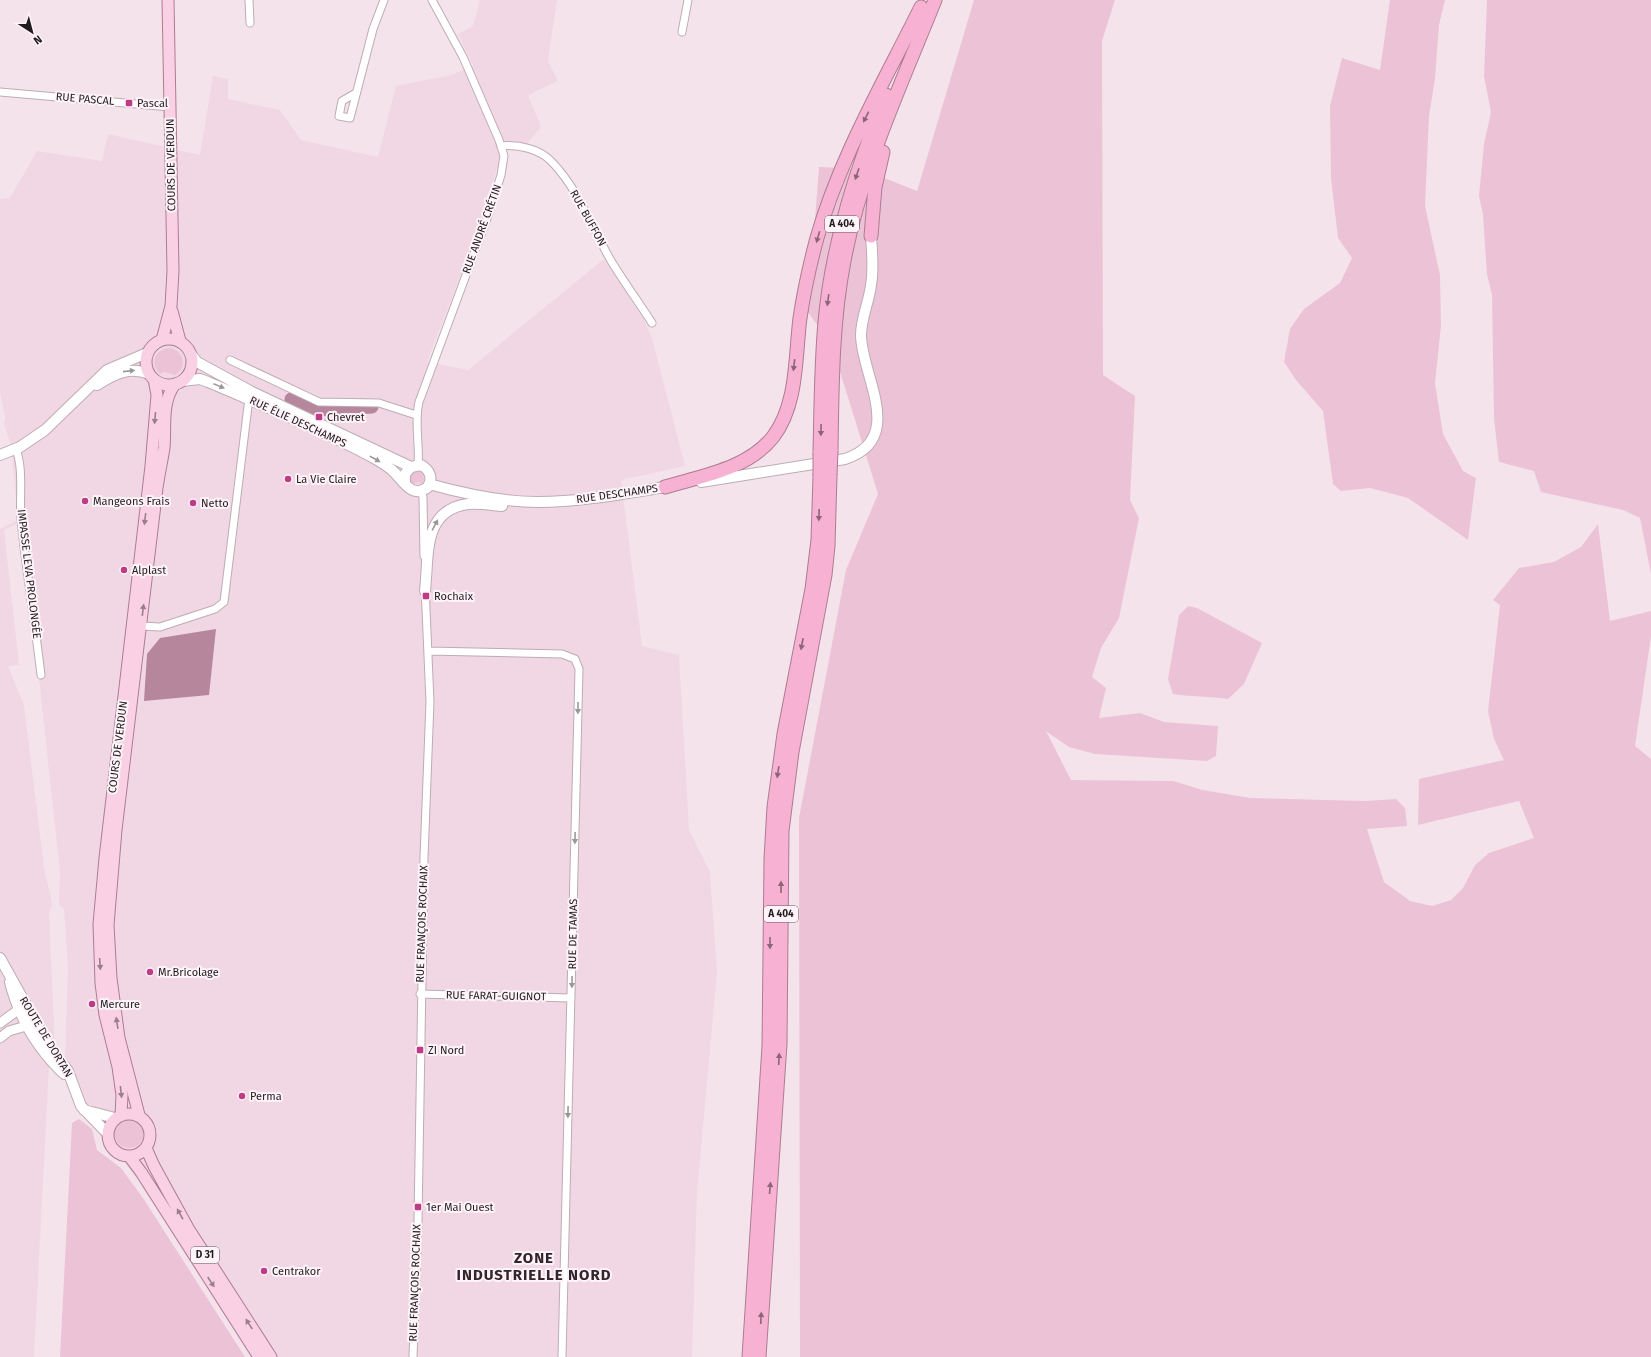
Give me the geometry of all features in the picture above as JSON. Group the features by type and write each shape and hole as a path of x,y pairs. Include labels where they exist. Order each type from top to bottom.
{"highway":[{"path":"871,236 873,197 878,170 927,4"},
{"path":"665,487 735,465 747,459 765,445 780,426 790,398 800,316 807,278 817,238 830,198 856,139 927,4"},
{"name":"A 404","path":"749,1357 769,1053 770,859 773,814 784,734 812,589 825,476 825,321 838,238 845,210 867,143 927,4"},
{"name":"A 404","path":"759,1357 779,1068 782,831 792,752 825,575 828,539 825,476"}],"main road":[{"name":"COURS DE VERDUN","path":"168,0 173,265 172,306 175,327 180,341"},
{"name":"RUE DESCHAMPS","path":"430,484 486,498 515,501 561,501 592,498 805,467 845,459 858,454 868,444 875,431 878,416 877,400 864,359 861,336 863,319 872,278 871,236"},
{"name":"COURS DE VERDUN","path":"162,340 172,306"},
{"path":"85,392 120,372 134,370 167,385 178,383 191,370 191,354 187,347 180,341 172,339 162,340 151,347 147,353 146,361 152,377"},
{"path":"8,452 45,430 85,392 97,377 106,370 147,353"},
{"name":"RUE ÉLIE DESCHAMPS","path":"191,354 197,362 252,392 415,466"},
{"name":"COURS DE VERDUN","path":"107,874 108,862 105,858 158,395 152,377"},
{"name":"RUE ÉLIE DESCHAMPS","path":"178,383 200,379 249,398 372,457 392,470 405,484"},
{"name":"COURS DE VERDUN","path":"118,1116 122,1095 118,1067 105,1015 101,983 99,924 116,830 157,488 164,448 167,397 178,383"},
{"path":"415,466 428,470 431,479 430,484 421,491 414,491 405,484 405,474 415,466"},
{"path":"425,591 431,534 438,519 450,509 468,504 524,507 592,498"},
{"path":"113,789 113,823 116,830"},
{"path":"107,874 103,935 108,943 119,1038 139,1115"},
{"name":"ROUTE DE DORTAN","path":"0,958 49,1046 68,1071 79,1103 108,1134"},
{"name":"ROUTE DE DORTAN","path":"7,971 18,1010 26,1026 47,1056 73,1083"},
{"path":"18,1010 25,1016 38,1039 49,1046"},
{"path":"84,1110 118,1116 133,1113 139,1115 147,1122 150,1131 150,1139 146,1148 138,1154 129,1156 118,1153 109,1142 108,1134 111,1123 118,1116"},
{"name":"D 31","path":"146,1148 154,1166 188,1228 270,1357"},
{"name":"D 31","path":"129,1156 141,1172 259,1357"}],"street":[{"path":"249,0 250,23"},
{"path":"356,93 373,29 384,0"},
{"name":"RUE ANDRÉ CRÉTIN","path":"415,466 419,444 416,415 433,362 487,220 501,175 504,156 463,57 432,0"},
{"path":"682,32 688,0"},
{"name":"RUE PASCAL","path":"0,92 170,107"},
{"name":"RUE BUFFON","path":"501,146 512,145 528,149 542,154 552,161 568,184 611,260 652,323"},
{"path":"230,360 318,402 379,403 416,415"},
{"path":"141,626 160,627 216,609 224,602 249,398"},
{"name":"IMPASSE LEVA PROLONGÉE","path":"8,452 20,466 20,504 25,559 41,675"},
{"name":"RUE FRANÇOIS ROCHAIX","path":"413,1357 418,1221 420,994 430,702 423,498 421,491"},
{"name":"RUE DE TAMAS","path":"428,651 562,654 575,659 579,669 562,1357"},
{"name":"RUE FARAT-GUIGNOT","path":"420,994 571,998"},
{"path":"0,1023 18,1010"},
{"path":"0,1038 9,1031 26,1026"}],"shaded area":[{"path":"480,0 557,0 548,61 558,81 528,95 541,127 527,144 512,141 501,155 482,220 427,362 468,370 604,259 643,318 652,338 685,466 621,480 642,646 679,655 689,830 710,872 717,972 697,1193 692,1357 251,1357 137,1179 66,1086 65,1061 68,968 64,909 59,905 60,872 40,687 18,523 4,530 19,665 8,666 24,705 45,875 51,896 52,906 49,912 55,1051 47,1057 49,1065 34,1357 0,1357 0,529 18,520 11,446 4,424 5,417 0,392 0,199 10,198 37,151 102,161 108,134 200,155 213,76 228,79 228,99 280,110 301,140 378,157 396,86 451,75 473,66 458,34 473,26"},
{"path":"974,0 1115,0 1102,41 1103,375 1135,396 1130,500 1139,518 1119,618 1101,648 1092,677 1106,688 1099,718 1140,713 1164,722 1218,726 1216,756 1207,761 1095,754 1069,747 1046,731 1071,780 1173,781 1203,790 1250,798 1365,801 1396,799 1405,808 1407,826 1367,829 1384,882 1410,901 1432,906 1451,900 1463,888 1475,865 1489,853 1534,838 1519,801 1418,825 1419,779 1504,760 1494,739 1488,711 1500,605 1493,600 1519,568 1554,562 1581,547 1598,524 1610,621 1651,611 1651,636 1635,746 1651,759 1651,1357 800,1357 799,818 846,570 878,494 832,346 808,312 819,167 862,169 917,191"},
{"path":"1390,0 1445,0 1439,25 1435,79 1429,116 1425,206 1440,275 1441,326 1435,383 1443,434 1463,471 1476,478 1468,540 1408,498 1370,488 1341,491 1333,484 1323,411 1296,380 1284,362 1290,329 1304,309 1340,283 1352,258 1338,238 1331,178 1330,106 1342,58 1380,70"},
{"path":"1487,0 1651,0 1651,574 1640,518 1623,510 1541,492 1534,471 1499,462 1494,419 1492,295 1487,274 1483,215 1479,196 1484,144 1491,112 1484,76"},
{"path":"170,348 179,352 183,360 182,368 175,375 164,372 160,374 155,365 155,357 161,351"},
{"path":"415,471 420,472 423,475 424,480 422,484 419,482 413,484 410,481 411,474"},
{"path":"1188,606 1197,608 1262,643 1244,684 1228,699 1173,694 1168,679 1179,615"},
{"path":"216,629 209,695 144,701 147,654 160,638"},
{"path":"129,1118 135,1119 143,1127 143,1139 135,1147 129,1148 123,1147 115,1139 114,1133 115,1127 123,1119"},
{"path":"79,1119 92,1129 97,1150 121,1168 143,1198 245,1357 60,1357 72,1123"}],"waterway":[{"path":"291,399 318,410 372,407"}],"place":[{"name":"Pascal","path":"129,103"},
{"name":"Chevret","path":"319,417"},
{"name":"La Vie Claire","path":"288,479"},
{"name":"Mangeons Frais","path":"85,501"},
{"name":"Netto","path":"193,503"},
{"name":"Alplast","path":"124,570"},
{"name":"Rochaix","path":"426,596"},
{"name":"Mr.Bricolage","path":"150,972"},
{"name":"Mercure","path":"92,1004"},
{"name":"ZI Nord","path":"420,1050"},
{"name":"Perma","path":"242,1096"},
{"name":"1er Mai Ouest","path":"418,1207"},
{"name":"Centrakor","path":"264,1271"}],"district":[{"name":"ZONE INDUSTRIELLE NORD","path":"534,1266"}]}
